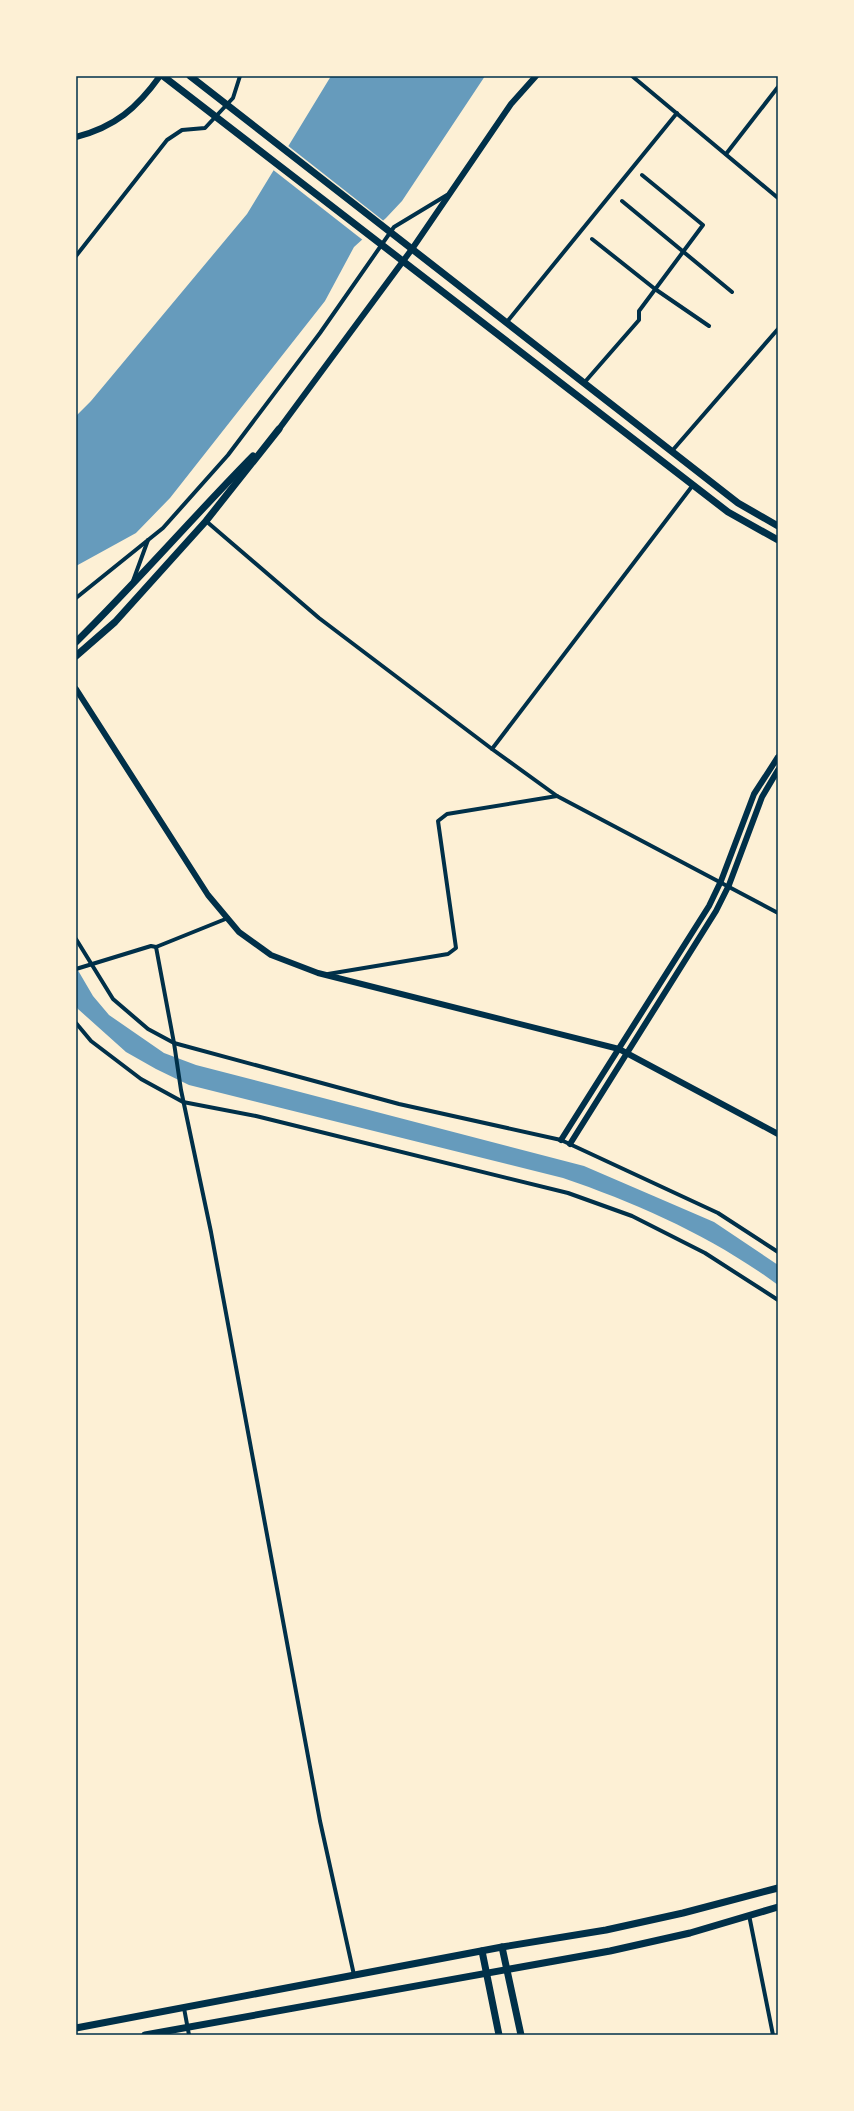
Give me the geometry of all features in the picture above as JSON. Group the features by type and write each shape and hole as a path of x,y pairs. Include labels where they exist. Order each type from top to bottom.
{"main road":[{"path":"162,76 728,512 778,540"},
{"path":"190,76 738,503 778,526"},
{"path":"76,656 115,622 206,521 279,429"},
{"path":"76,642 195,515 279,429"},
{"path":"76,2028 502,1947 606,1930 683,1913 778,1888"},
{"path":"145,2035 610,1951 690,1933 778,1907"},
{"path":"502,1947 520,2035"},
{"path":"482,1951 499,2035"}],"street":[{"path":"76,137 111,125 132,109 162,76"},
{"path":"76,256 167,140 182,130 205,128 233,98 240,76"},
{"path":"279,429 412,249 511,104 536,76"},
{"path":"632,76 778,198"},
{"path":"726,154 778,86"},
{"path":"506,323 677,113"},
{"path":"584,383 639,320 639,311 702,225 642,175"},
{"path":"76,598 163,528 228,455 320,333 394,227 450,194"},
{"path":"622,201 684,250 732,292"},
{"path":"592,239 655,289 709,326"},
{"path":"672,451 778,329"},
{"path":"492,749 693,485"},
{"path":"206,521 319,618 492,749 558,796 729,885 778,913"},
{"path":"131,585 149,540"},
{"path":"76,689 208,895 239,932 271,955 324,975 619,1049 778,1134"},
{"path":"561,1140 709,906 754,794 778,757"},
{"path":"570,1144 716,911 729,885 762,796 778,770"},
{"path":"324,975 448,954 456,948 438,821 447,814 558,796"},
{"path":"76,969 156,947 228,918"},
{"path":"76,939 90,964 113,999 148,1029 174,1043 399,1104 561,1140 718,1213 778,1252"},
{"path":"156,947 174,1043 183,1102 211,1232 320,1820 354,1975"},
{"path":"76,1023 91,1041 135,1074 183,1102 256,1116 568,1193 639,1220 705,1253 778,1300"},
{"path":"749,1915 773,2035"},
{"path":"184,2008 189,2035"}],"water":[{"path":"331,76 485,76 402,201 386,218 354,247 325,301 170,498 136,533 76,566 76,416 91,401 247,214"},
{"path":"76,967 93,996 109,1015 164,1053 196,1065 584,1166 714,1222 778,1265 778,1285 728,1252 675,1223 620,1199 563,1178 189,1085 126,1052 78,1009 76,1006"}],"pier":[{"path":"287,145 385,222 364,241 272,169"}]}
